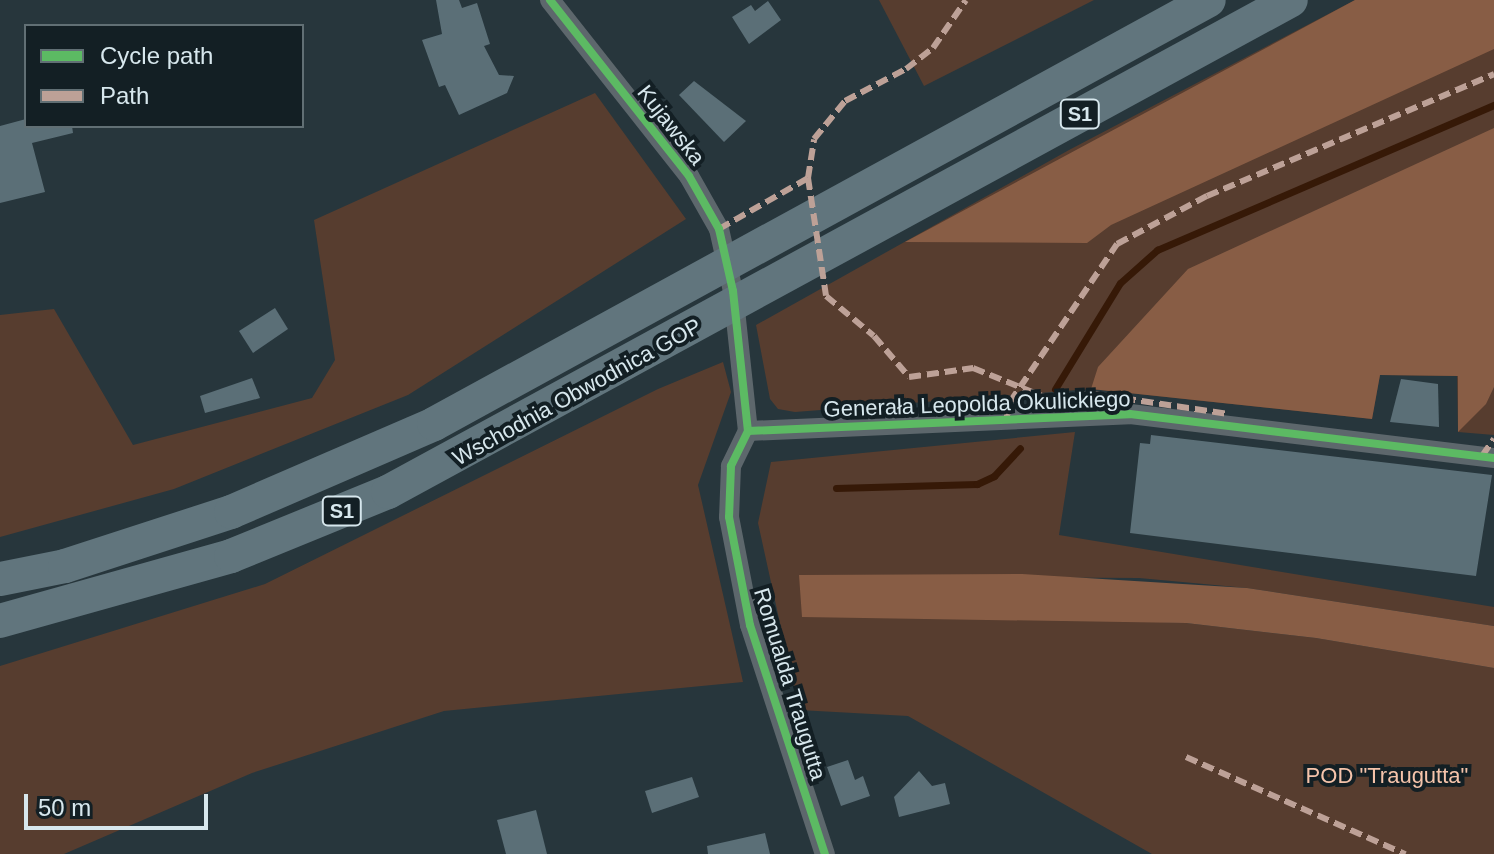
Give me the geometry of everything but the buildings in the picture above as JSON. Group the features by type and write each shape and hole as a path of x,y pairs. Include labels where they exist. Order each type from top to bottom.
{"highway":[{"name":"Wschodnia Obwodnica GOP","path":"0,579 65,566 310,482 434,424 1209,0"},
{"name":"Wschodnia Obwodnica GOP","path":"0,621 231,556 388,492 661,346 1291,0"}],"street":[{"name":"Kujawska","path":"550,0 689,176 719,229 733,291 748,431"},
{"name":"Generała Leopolda Okulickiego","path":"748,431 1130,414 1494,458"},
{"name":"Romualda Traugutta","path":"748,431 731,466 729,517 750,625 825,854"}],"green space":[{"path":"879,0 1094,0 924,86"},
{"path":"1355,0 1494,0 1494,435 1458,432 1457,376 1380,375 1372,419 1091,389 795,412 778,409 770,399 756,325 1069,150"},
{"path":"595,93 686,219 408,395 174,489 0,537 0,315 54,309 133,445 312,398 335,360 314,220"},
{"path":"723,362 731,392 698,485 743,682 444,711 252,773 64,854 0,854 0,666 265,584 658,389"},
{"name":"POD \"Traugutta\"","path":"1075,432 1059,535 1494,607 1494,626 1247,588 1139,578 799,576 1028,617 1186,623 1316,638 1494,668 1494,854 1152,854 908,716 799,710 758,523 771,462"}],"shaded area":[{"path":"1355,0 1494,0 1494,49 1111,225 1087,243 905,242"},
{"path":"1494,128 1494,387 1486,404 1458,432 1458,376 1380,375 1372,419 1091,389 1098,367 1188,269"},
{"path":"1022,574 1247,588 1494,626 1494,668 1316,638 1186,623 802,617 799,575"}],"waterway":[{"path":"1055,389 1120,283 1157,250 1494,105"},
{"path":"836,488 977,484 994,476 1020,448"}],"marked path":[{"path":"719,229 808,178 814,139 845,101 906,69 933,48 966,0"},
{"path":"1006,420 1010,402 1117,244 1207,196 1494,74"},
{"path":"808,178 826,296 874,336 909,377 973,368 1057,402 1088,393 1228,414"},
{"path":"1482,456 1494,439"},
{"path":"1186,757 1405,854"}],"cycle path":[{"path":"550,0 689,176 719,229 733,291 748,431"},
{"path":"748,431 1130,414 1494,458"},
{"path":"748,431 731,466 729,517 750,625 825,854"}]}
